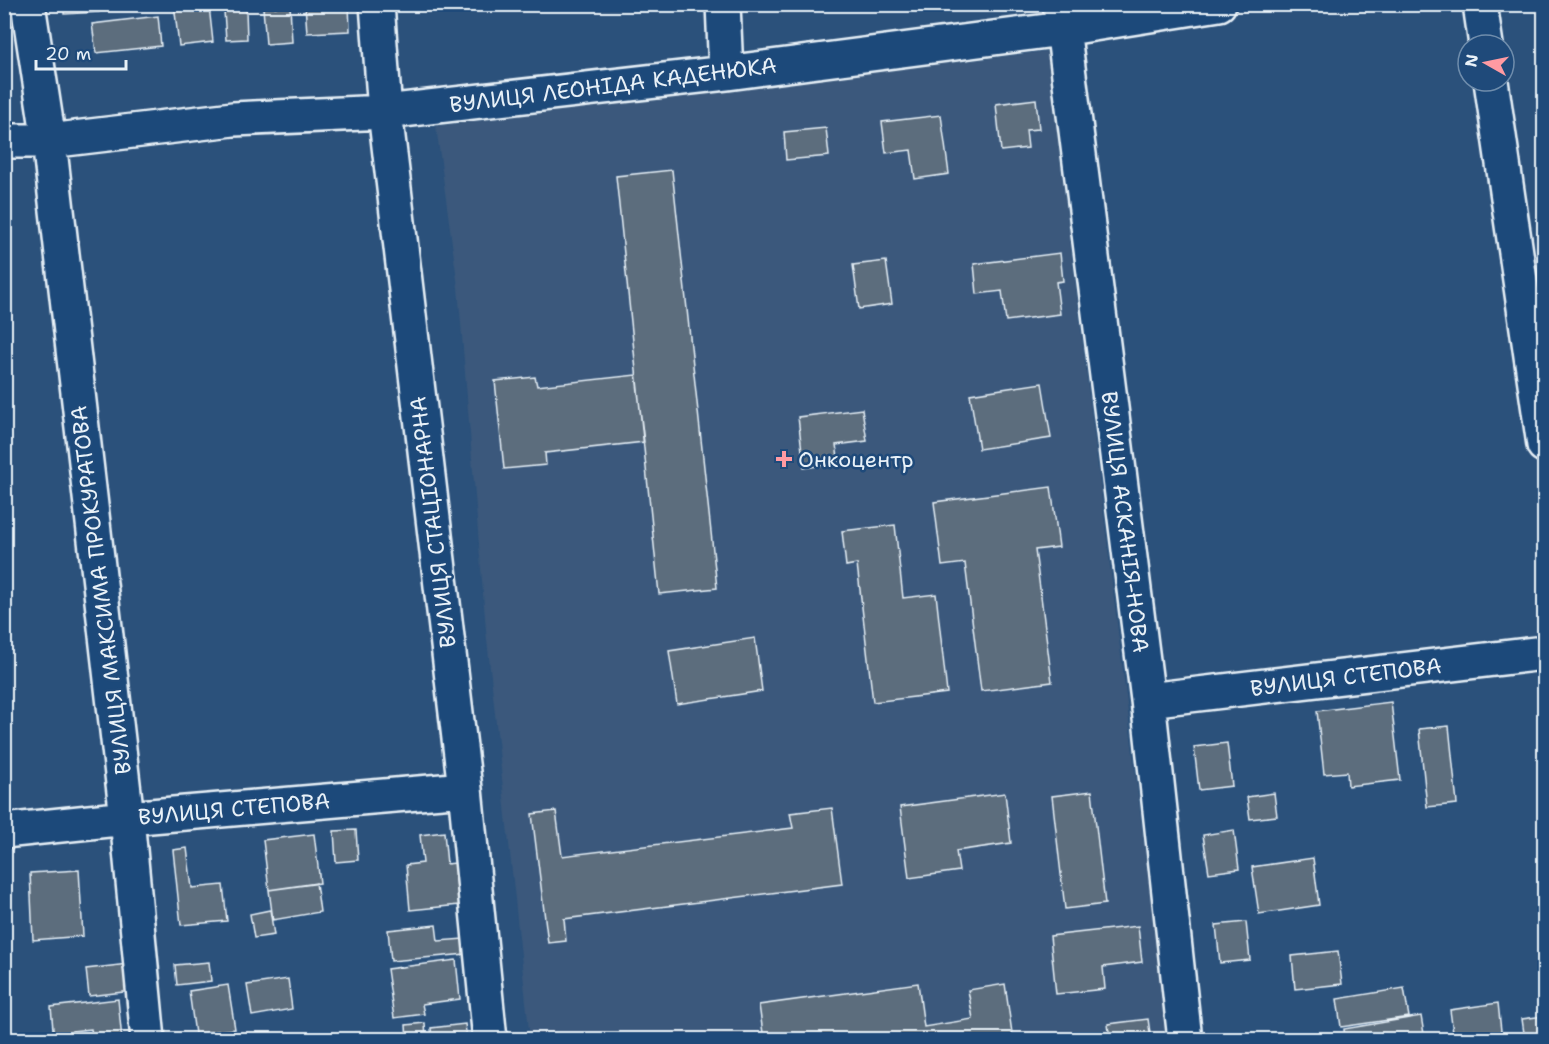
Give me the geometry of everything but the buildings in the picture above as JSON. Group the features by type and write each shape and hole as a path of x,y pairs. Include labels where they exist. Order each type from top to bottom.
{"street":[{"name":"ВУЛИЦЯ МАКСИМА ПРОКУРАТОВА","path":"28,4 49,141 127,818 148,1040"},
{"name":"ВУЛИЦЯ СТАЦІОНАРНА","path":"377,4 385,112 465,789 490,1040"},
{"path":"723,4 726,73"},
{"name":"ВУЛИЦЯ ЛЕОНІДА КАДЕНЮКА","path":"4,141 49,141 233,119 385,112 726,73 1061,17 1219,4"},
{"path":"1480,4 1484,33"},
{"name":"ВУЛИЦЯ АСКАНІЯ-НОВА","path":"1061,17 1148,700 1185,1040"},
{"path":"1493,93 1545,445"},
{"name":"ВУЛИЦЯ СТЕПОВА","path":"1148,700 1545,653"},
{"name":"ВУЛИЦЯ СТЕПОВА","path":"4,831 465,789"}],"shaded area":[{"name":"Онкоцентр","path":"1047,51 1168,1039 530,1039 486,630 458,287 436,126"}],"place":[{"name":"Онкоцентр","path":"784,459"}]}
